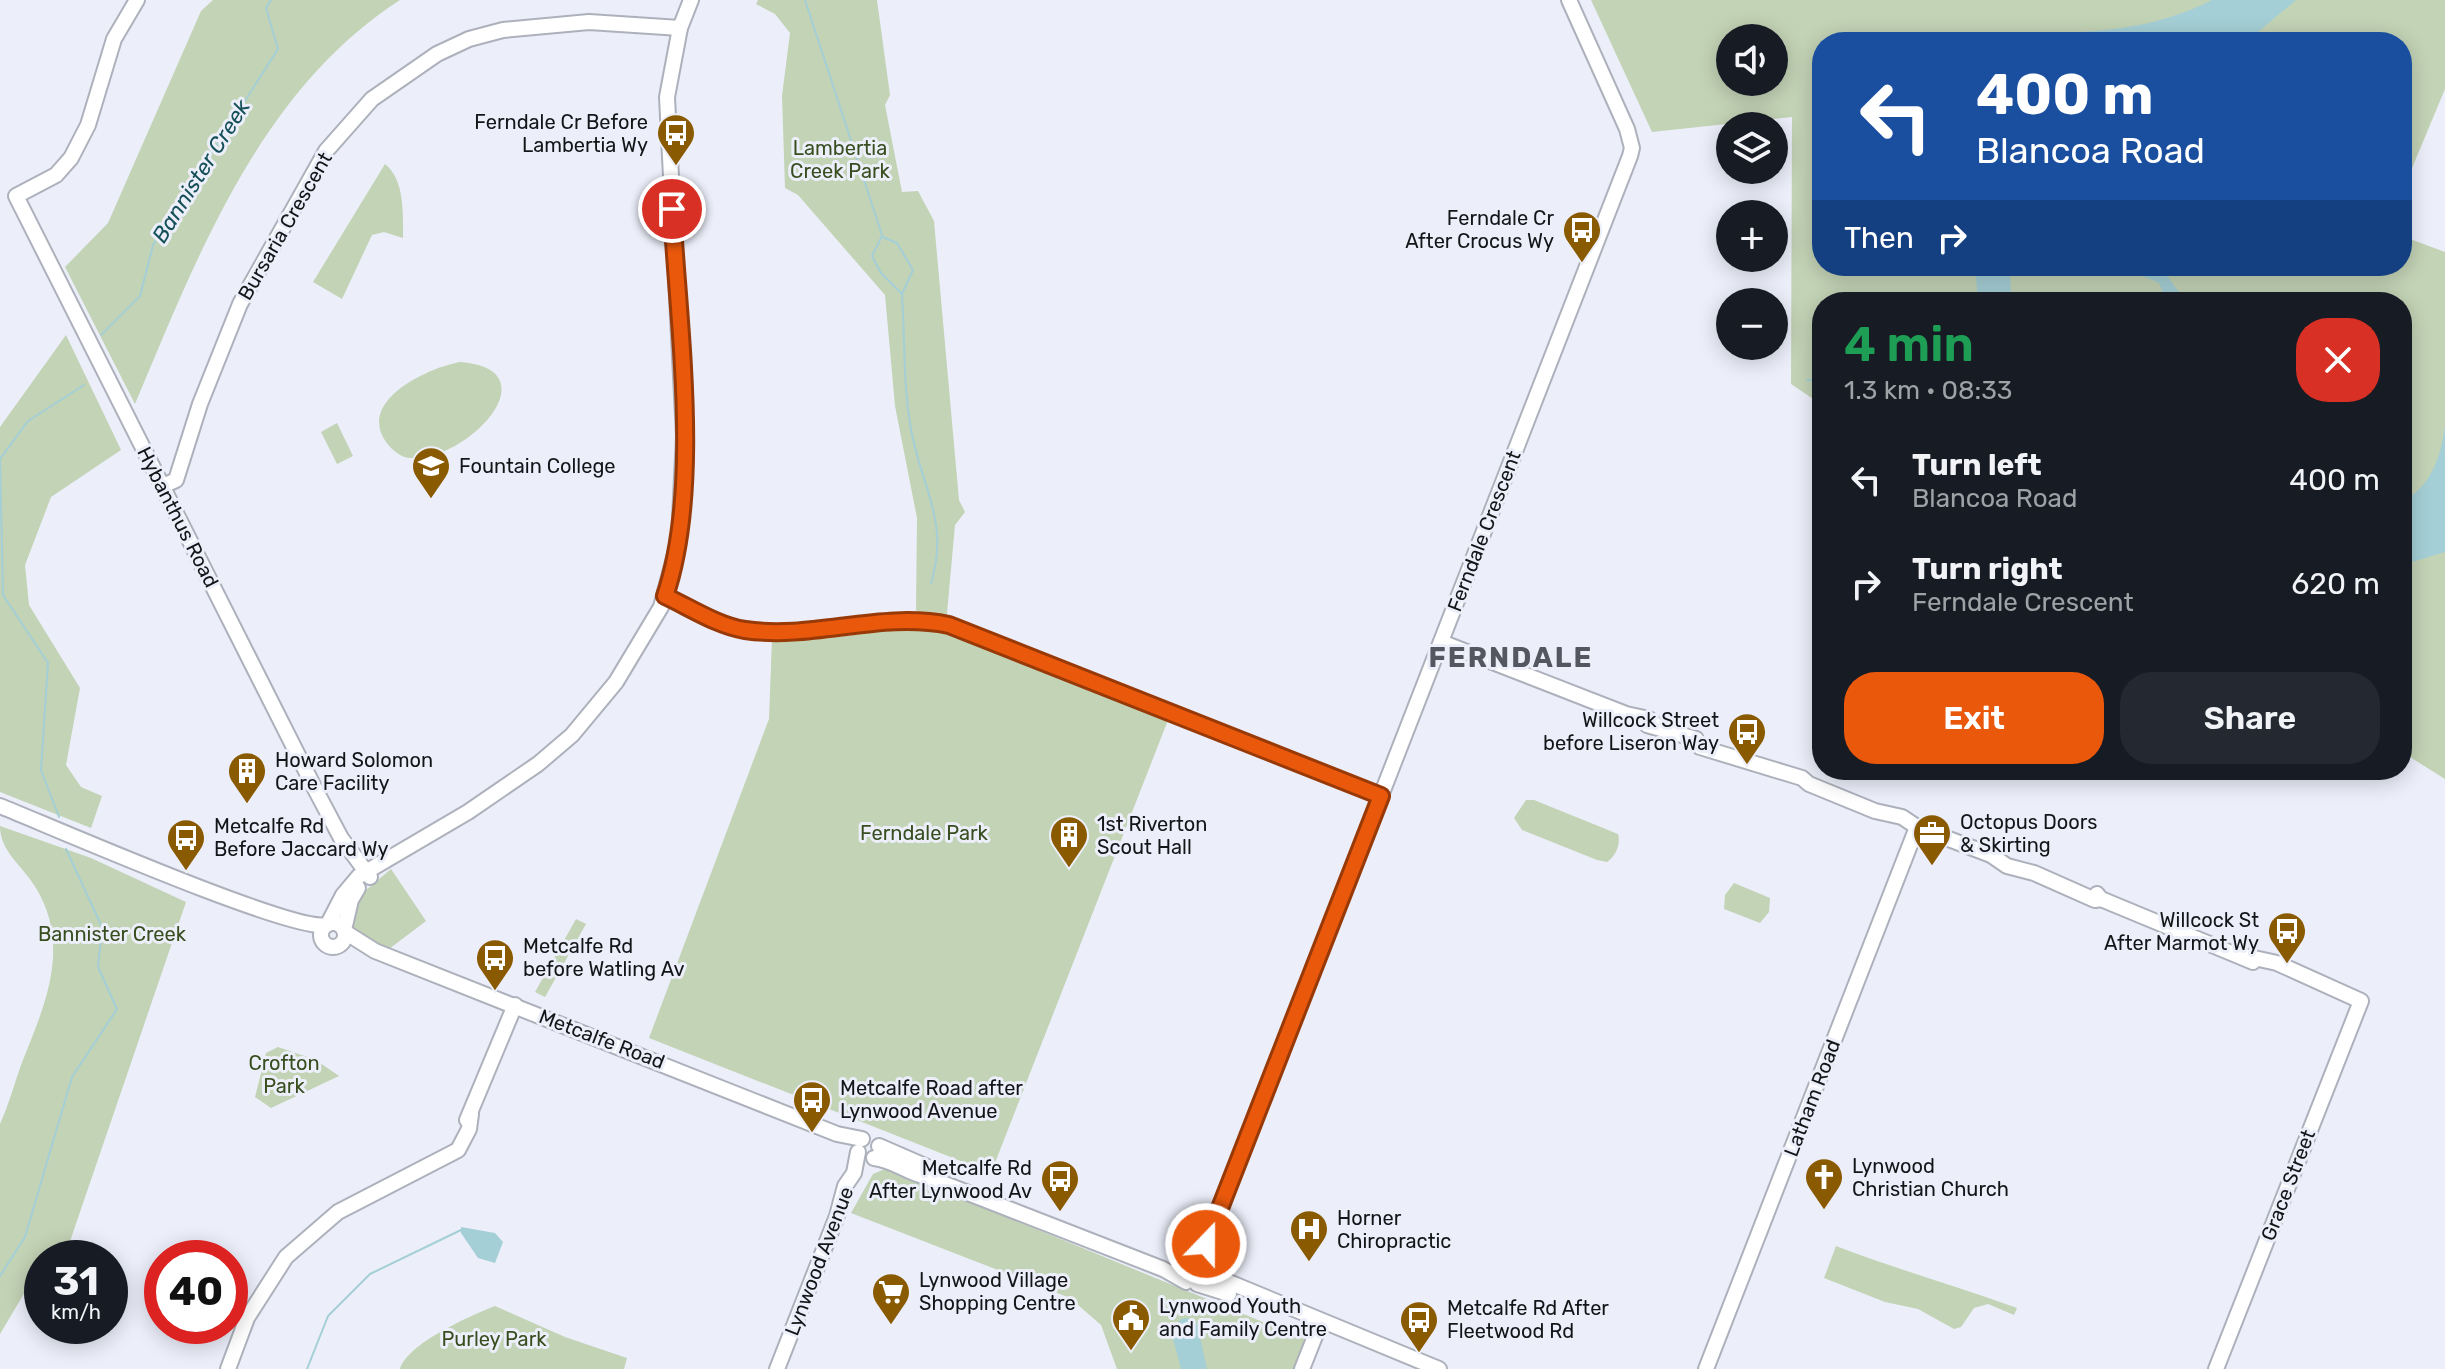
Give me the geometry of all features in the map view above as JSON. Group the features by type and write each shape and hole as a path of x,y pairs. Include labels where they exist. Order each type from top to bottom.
{"street":[{"name":"Hybanthus Road","path":"137,0 114,39 88,125 71,158 56,175 16,196 341,838 364,876"},
{"path":"324,941 321,934 343,895 364,876 512,783 585,722 635,654 665,596 679,539 684,465 667,109 678,33 691,0"},
{"name":"Ferndale Crescent","path":"1194,1273 1632,148 1569,0"},
{"name":"Bursaria Crescent","path":"160,480 176,480 240,304 326,151 372,99 437,54 481,36 554,23 644,26 678,33"},
{"path":"665,596 741,630 799,631 910,619 949,625 1381,796"},
{"path":"1441,642 1626,714 1649,719 1656,725 1690,738 1714,743 1723,751 1774,772 1802,778 1809,784 1875,811 1902,817 1914,825"},
{"name":"Metcalfe Road","path":"0,806 302,924 338,924 343,936 363,946 513,1010 837,1134 867,1151 1110,1243 1167,1261 1419,1369"},
{"name":"Metcalfe Road","path":"0,816 324,941 332,947 343,936"},
{"name":"Grace Street","path":"1914,825 2002,860 2028,866 2034,873 2097,893 2101,899 2245,956 2256,956 2361,1001 2216,1369"},
{"name":"Latham Road","path":"1706,1369 1914,825"},
{"path":"343,936 351,900 364,876"},
{"path":"228,1369 247,1318 286,1257 338,1212 427,1164 452,1146 471,1114 513,1010"},
{"name":"Lynwood Avenue","path":"777,1369 837,1216 845,1186 867,1151"},
{"name":"Lynwood Avenue","path":"785,1369 867,1151"},
{"path":"1302,1369 1320,1325"},
{"name":"Metcalfe Road","path":"1320,1325 1439,1369"}],"green space":[{"name":"Bannister Creek","path":"213,0 400,0 351,37 308,80 271,129 209,235 135,404 65,267 108,223 201,11"},
{"name":"Lambertia Creek Park","path":"758,0 877,0 890,95 885,105 902,192 918,191 934,221 959,500 965,512 955,525 946,624 924,621 916,610 917,518 895,406 885,295 798,195 785,188 782,96 790,33 775,14 756,4"},
{"path":"1591,0 2445,0 2445,89 2412,168 2412,32 1812,32 1812,276 2412,276 2412,240 2445,252 2445,779 2412,758 2412,292 1812,292 1812,398 1791,384 1792,117 1788,117 1788,112 1716,112 1716,125 1652,132"},
{"path":"385,164 392,171 399,188 403,238 384,232 372,235 342,299 313,282"},
{"path":"66,335 121,450 51,497 25,565 29,605 80,688 66,765 81,787 102,796 91,828 0,792 0,427"},
{"path":"460,362 487,368 500,380 501,396 492,414 477,431 434,455 411,458 397,453 386,442 380,427 381,413 388,400 414,379"},
{"path":"337,423 353,456 337,464 321,432"},
{"name":"Ferndale Park","path":"899,625 945,631 1170,715 991,1173 649,1038 769,719 772,638 848,636"},
{"path":"1526,800 1534,800 1618,834 1615,853 1607,862 1597,860 1522,830 1514,818"},
{"name":"Bannister Creek","path":"0,826 91,858 186,902 70,1240 24,1240 24,1294 0,1334 0,1124 45,999 53,955 47,910 1,835"},
{"path":"391,869 426,921 389,949 384,949 354,935 349,925 359,896"},
{"path":"1734,883 1770,898 1769,912 1760,923 1724,909 1725,895"},
{"path":"576,919 586,924 545,997 535,992"},
{"name":"Crofton Park","path":"278,1047 316,1060 339,1076 271,1108 255,1097 266,1053"},
{"path":"887,1168 1307,1340 1296,1369 1117,1369 1101,1325 1070,1298 851,1213 873,1174"},
{"path":"1836,1246 2017,1308 2014,1315 1988,1304 1974,1308 1961,1327 1954,1329 1918,1309 1885,1302 1824,1278"},
{"name":"Purley Park","path":"495,1306 565,1337 627,1358 624,1369 400,1369 405,1359 427,1340"}],"water":[{"path":"2212,0 2296,0 2258,32 2077,32 2147,23"},
{"path":"1976,276 2010,276 2011,292 1977,292"},
{"path":"2143,276 2167,276 2179,292 2163,292 2159,283"},
{"path":"2445,425 2445,552 2412,562 2412,495 2428,479 2441,447"},
{"path":"461,1227 495,1233 503,1242 495,1263 478,1258 461,1233"},
{"path":"1190,1318 1197,1323 1207,1369 1181,1369 1171,1331 1181,1319"}],"waterway":[{"name":"Bannister Creek","path":"101,335 140,296 153,245 278,49 266,8 271,0"},
{"path":"805,0 882,235"},
{"path":"882,236 872,256 881,273 902,294 908,413 936,522 936,561 931,583"},
{"path":"883,237 897,243 913,270 902,294"},
{"path":"1807,380 1812,380"},
{"name":"Bannister Creek","path":"59,817 41,770 48,663 3,595 0,459 28,421 84,385"},
{"name":"Bannister Creek","path":"0,1276 25,1237 72,1077 117,1009 98,967 102,927 66,849"},
{"path":"307,1369 328,1316 370,1274 461,1230"}],"place":[{"name":"Ferndale Cr Before Lambertia Wy","path":"676,167"},
{"name":"Ferndale Cr After Crocus Wy","path":"1582,264"},
{"name":"Fountain College","path":"431,500"},
{"name":"Willcock Street before Liseron Way","path":"1747,766"},
{"name":"Howard Solomon Care Facility","path":"247,805"},
{"name":"Octopus Doors & Skirting","path":"1932,867"},
{"name":"1st Riverton Scout Hall","path":"1069,869"},
{"name":"Metcalfe Rd Before Jaccard Wy","path":"186,872"},
{"name":"Willcock St After Marmot Wy","path":"2287,965"},
{"name":"Metcalfe Rd before Watling Av","path":"495,992"},
{"name":"Metcalfe Road after Lynwood Avenue","path":"812,1134"},
{"name":"Lynwood Christian Church","path":"1824,1211"},
{"name":"Metcalfe Rd After Lynwood Av","path":"1060,1213"},
{"name":"Horner Chiropractic","path":"1309,1263"},
{"name":"Lynwood Village Shopping Centre","path":"891,1326"},
{"name":"Lynwood Youth and Family Centre","path":"1131,1352"},
{"name":"Metcalfe Rd After Fleetwood Rd","path":"1419,1354"}],"district":[{"name":"FERNDALE","path":"1511,657"}],"route":[{"path":"672,209 684,465 679,539 665,596 741,630 799,631 910,619 949,625 1081,680 1381,796 1206,1244"}]}
